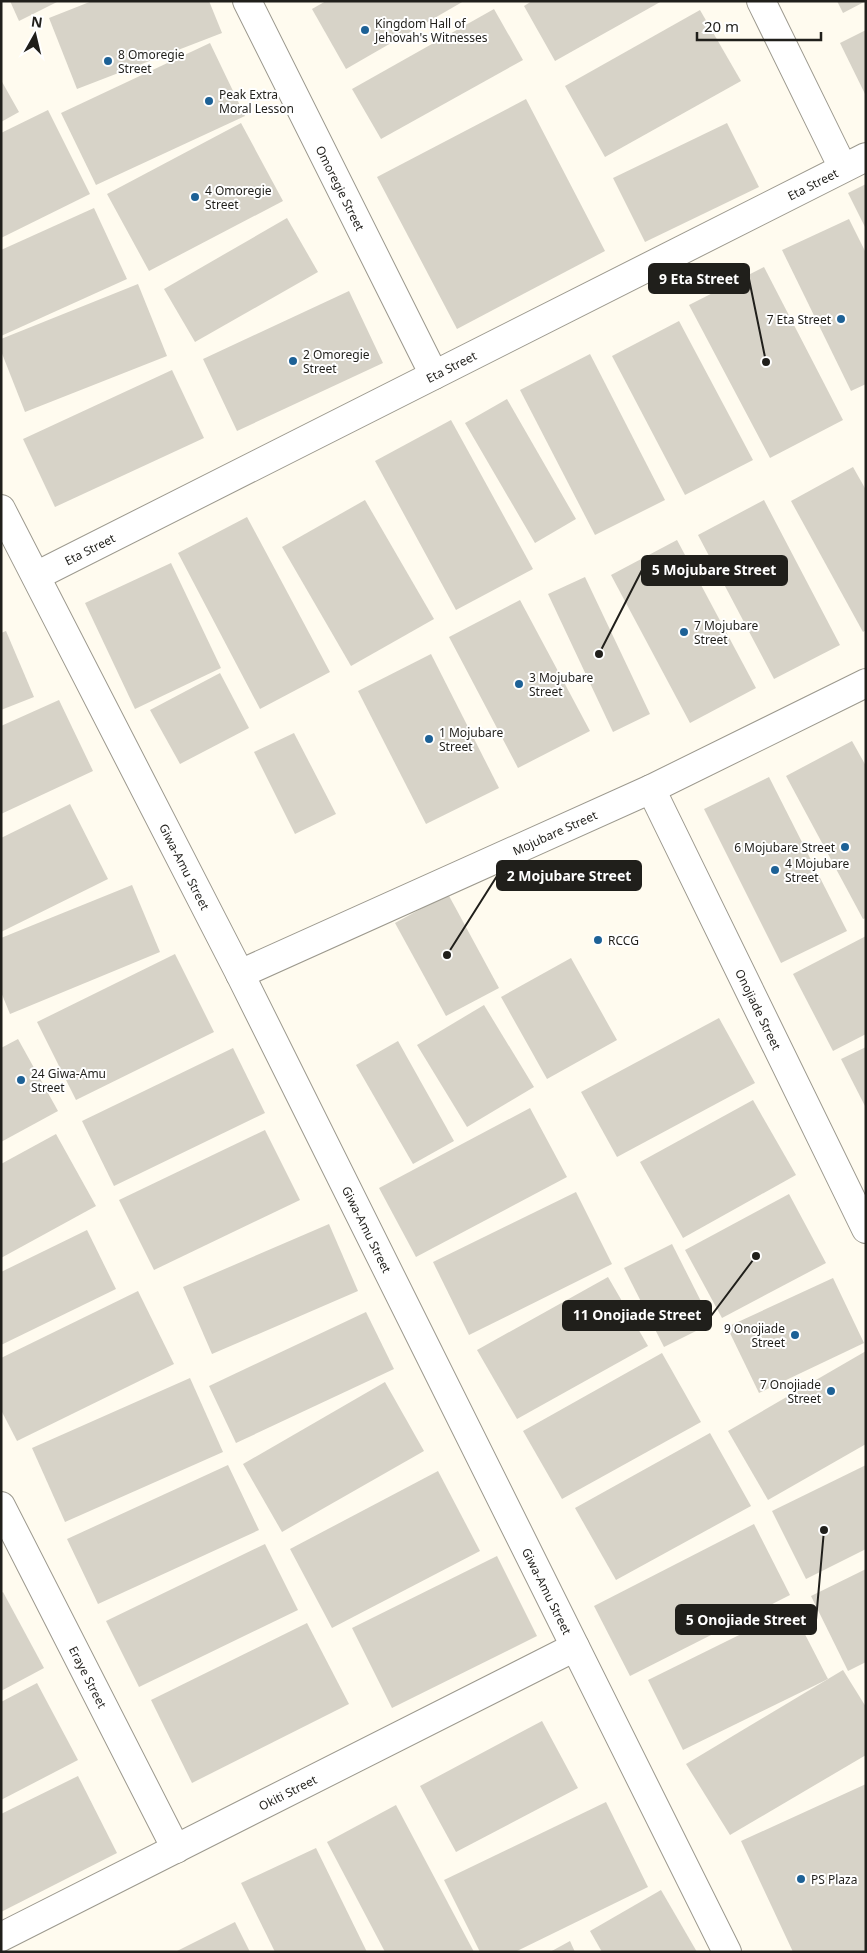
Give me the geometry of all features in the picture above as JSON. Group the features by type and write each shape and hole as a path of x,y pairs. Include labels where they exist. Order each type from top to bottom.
{"street":[{"name":"Omoregie Street","path":"247,1 434,375"},
{"path":"761,1 855,162"},
{"name":"Eta Street","path":"36,576 855,162"},
{"name":"Giwa-Amu Street","path":"1,509 240,974 727,1952"},
{"name":"Mojubare Street","path":"240,974 651,789 866,683"},
{"name":"Onojiade Street","path":"651,789 866,1229"},
{"name":"Eraye Street","path":"1,1506 176,1849"},
{"name":"Okiti Street","path":"1,1937 575,1647"}],"building":[{"path":"10,1 59,1 19,21"},
{"name":"8 Omoregie Street","path":"92,1 209,1 222,33 77,89 49,18"},
{"path":"326,1 464,1 346,69 312,9"},
{"path":"532,1 662,1 555,61 524,6"},
{"path":"837,1 866,1 843,13"},
{"path":"494,9 523,60 381,139 352,89"},
{"path":"700,10 741,81 605,157 565,86"},
{"path":"866,30 866,96 840,43"},
{"path":"210,43 245,116 96,185 61,113"},
{"path":"1,80 19,112 1,122"},
{"path":"526,99 605,251 457,329 377,177"},
{"path":"48,110 90,194 1,238 1,133"},
{"name":"4 Omoregie Street","path":"241,123 283,201 149,271 107,194"},
{"path":"727,123 759,187 645,242 613,178"},
{"path":"866,184 866,229 848,193"},
{"path":"94,208 127,279 1,336 1,250"},
{"path":"287,218 318,272 195,342 164,289"},
{"name":"7 Eta Street","path":"849,219 866,253 866,384 851,391 782,250"},
{"path":"764,267 843,420 770,458 689,305"},
{"path":"138,284 167,356 25,412 1,351 1,339"},
{"name":"2 Omoregie Street","path":"349,291 383,363 237,431 203,359"},
{"path":"679,321 753,460 685,495 612,356"},
{"path":"590,354 665,500 595,535 520,390"},
{"path":"172,370 204,438 55,507 23,439"},
{"path":"507,399 576,519 535,543 465,423"},
{"path":"451,420 533,569 456,610 375,461"},
{"path":"853,467 866,490 866,630 863,632 791,501"},
{"path":"365,500 434,619 351,666 282,547"},
{"path":"764,500 840,645 774,679 698,535"},
{"path":"247,517 330,672 260,709 178,553"},
{"name":"7 Mojubare Street","path":"677,540 756,688 690,723 611,575"},
{"path":"171,563 221,668 135,709 85,603"},
{"path":"585,577 650,714 613,732 548,594"},
{"name":"3 Mojubare Street","path":"520,600 590,731 518,768 449,637"},
{"path":"6,631 34,697 1,710 1,633"},
{"name":"1 Mojubare Street","path":"431,654 499,788 426,824 358,691"},
{"path":"220,673 249,728 180,764 150,710"},
{"path":"59,700 93,771 1,814 1,726"},
{"path":"294,733 336,814 295,834 254,752"},
{"name":"6 Mojubare Street","path":"852,741 866,766 866,918 863,919 786,776"},
{"name":"4 Mojubare Street","path":"769,777 847,931 781,963 704,809"},
{"path":"70,804 108,879 1,932 1,838"},
{"path":"132,885 160,952 10,1014 1,992 1,938"},
{"path":"448,894 499,988 446,1016 395,923"},
{"path":"866,936 866,1034 833,1051 793,974"},
{"path":"175,954 214,1032 76,1100 37,1022"},
{"path":"571,958 617,1040 547,1079 501,997"},
{"path":"484,1005 534,1087 467,1127 417,1045"},
{"path":"719,1018 755,1083 617,1157 581,1092"},
{"name":"24 Giwa-Amu Street","path":"18,1039 58,1111 1,1142 1,1048"},
{"path":"398,1041 454,1141 413,1164 356,1065"},
{"path":"866,1047 866,1108 841,1059"},
{"path":"233,1048 265,1113 114,1186 82,1121"},
{"path":"753,1100 796,1175 683,1238 640,1162"},
{"path":"530,1108 567,1177 416,1257 379,1188"},
{"path":"265,1130 300,1200 154,1270 119,1200"},
{"path":"56,1134 96,1206 1,1258 1,1164"},
{"path":"576,1192 612,1264 469,1335 433,1262"},
{"path":"789,1194 826,1263 722,1318 685,1250"},
{"path":"329,1224 358,1291 212,1354 183,1287"},
{"path":"87,1230 116,1289 1,1345 1,1272"},
{"path":"672,1244 712,1323 664,1347 624,1268"},
{"path":"608,1277 648,1346 517,1419 477,1350"},
{"name":"9 Onojiade Street","path":"833,1278 864,1343 759,1393 727,1327"},
{"path":"138,1291 174,1364 17,1441 1,1410 1,1358"},
{"path":"366,1312 394,1369 236,1443 209,1386"},
{"name":"7 Onojiade Street","path":"866,1351 866,1444 768,1500 728,1431"},
{"path":"662,1353 701,1422 562,1499 523,1431"},
{"path":"190,1378 223,1452 65,1522 32,1448"},
{"path":"385,1382 424,1451 282,1532 243,1464"},
{"path":"710,1433 751,1506 616,1580 575,1508"},
{"path":"228,1465 259,1530 98,1604 67,1539"},
{"path":"866,1465 866,1549 806,1579 772,1511"},
{"path":"438,1471 480,1551 332,1628 290,1549"},
{"path":"754,1524 790,1595 630,1676 594,1606"},
{"path":"265,1544 298,1610 139,1687 106,1621"},
{"path":"497,1556 537,1636 392,1708 352,1628"},
{"path":"866,1569 866,1662 848,1671 811,1596"},
{"path":"3,1592 44,1668 1,1691 1,1593"},
{"path":"792,1609 828,1679 683,1750 648,1680"},
{"path":"307,1623 349,1704 192,1783 151,1700"},
{"path":"843,1670 866,1707 866,1755 730,1835 686,1764"},
{"path":"37,1683 78,1760 1,1800 1,1702"},
{"path":"542,1721 578,1788 456,1852 420,1786"},
{"path":"78,1776 117,1853 1,1912 1,1814"},
{"path":"866,1784 866,1952 793,1952 741,1841"},
{"path":"606,1802 648,1887 515,1952 480,1952 444,1880"},
{"path":"396,1805 474,1952 385,1952 327,1842"},
{"path":"316,1848 367,1952 275,1952 241,1883"},
{"path":"661,1890 697,1952 602,1952 590,1931"},
{"path":"235,1922 250,1952 175,1952"},
{"path":"570,1941 575,1952 550,1952"}],"place":[{"name":"Kingdom Hall of Jehovah's Witnesses","path":"365,30"},
{"name":"8 Omoregie Street","path":"108,61"},
{"name":"Peak Extra Moral Lesson","path":"209,101"},
{"name":"4 Omoregie Street","path":"195,197"},
{"name":"7 Eta Street","path":"841,319"},
{"name":"2 Omoregie Street","path":"293,361"},
{"name":"9 Eta Street","path":"766,362"},
{"name":"7 Mojubare Street","path":"684,632"},
{"name":"5 Mojubare Street","path":"599,654"},
{"name":"3 Mojubare Street","path":"519,684"},
{"name":"1 Mojubare Street","path":"429,739"},
{"name":"6 Mojubare Street","path":"845,847"},
{"name":"4 Mojubare Street","path":"775,870"},
{"name":"RCCG","path":"598,940"},
{"name":"2 Mojubare Street","path":"447,955"},
{"name":"24 Giwa-Amu Street","path":"21,1080"},
{"name":"11 Onojiade Street","path":"756,1256"},
{"name":"9 Onojiade Street","path":"795,1335"},
{"name":"7 Onojiade Street","path":"831,1391"},
{"name":"5 Onojiade Street","path":"824,1530"},
{"name":"PS Plaza","path":"801,1879"}]}
